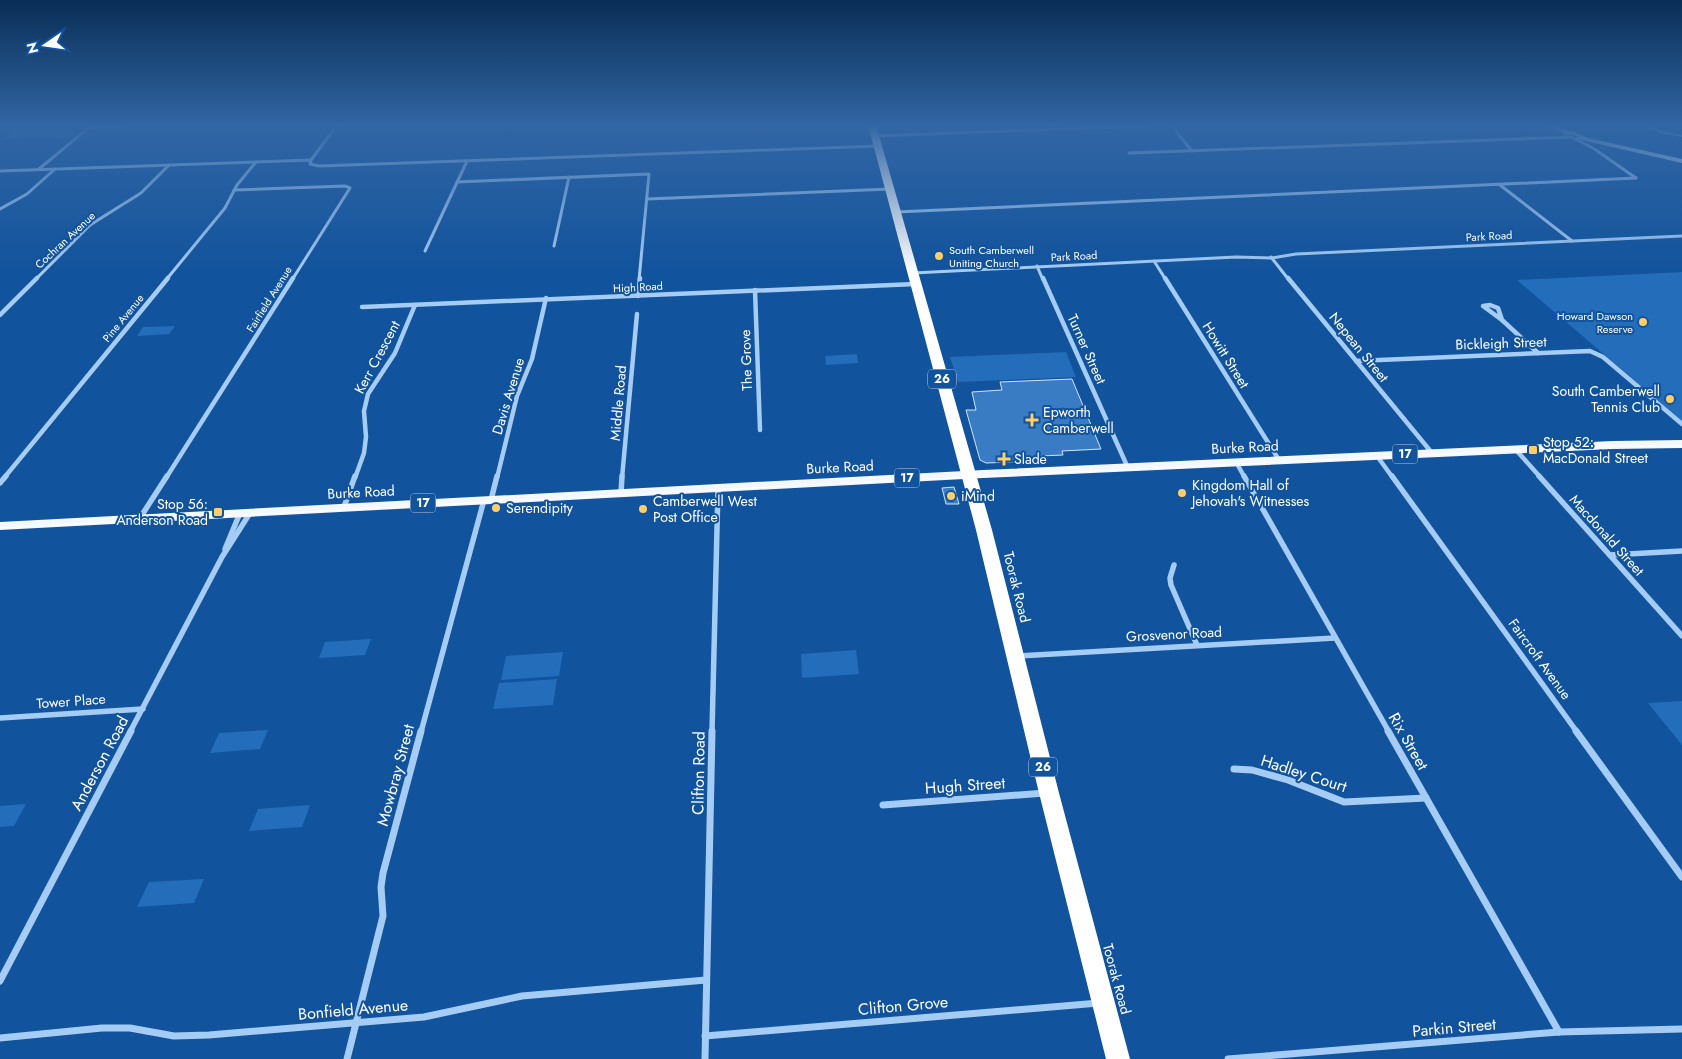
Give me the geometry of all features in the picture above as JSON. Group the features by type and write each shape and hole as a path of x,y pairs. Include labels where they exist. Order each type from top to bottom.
{"highway":[{"name":"Toorak Road","path":"886,174 969,475 1118,1059"}],"main road":[{"name":"Burke Road","path":"0,526 969,475 1516,449 1682,444"}],"street":[{"path":"0,209 26,194 49,174"},
{"name":"Cochran Avenue","path":"0,315 94,222 141,192 160,174"},
{"name":"Pine Avenue","path":"0,483 225,208 234,190 246,174"},
{"path":"425,251 461,174"},
{"path":"457,182 638,174"},
{"path":"638,296 649,174"},
{"path":"896,212 1636,178 1631,174"},
{"path":"554,246 569,177"},
{"path":"1500,184 1572,241"},
{"name":"Fairfield Avenue","path":"140,518 350,188 345,186 234,190"},
{"path":"647,199 890,189"},
{"name":"Park Road","path":"915,278 1038,266 1682,236"},
{"name":"Nepean Street","path":"1271,256 1432,453"},
{"name":"Howitt Street","path":"1154,261 1279,460"},
{"name":"Turner Street","path":"1038,266 1128,468"},
{"name":"High Road","path":"362,307 755,290 915,278"},
{"name":"The Grove","path":"755,290 760,430"},
{"name":"Davis Avenue","path":"488,500 517,396 532,359 546,298"},
{"name":"Kerr Crescent","path":"344,508 364,453 366,437 364,411 368,394 392,358 416,305"},
{"path":"1502,320 1498,308 1490,305 1483,306 1502,320 1538,353"},
{"name":"Middle Road","path":"621,493 637,314"},
{"name":"Bickleigh Street","path":"1356,361 1590,351 1599,355 1682,424"},
{"name":"Macdonald Street","path":"1516,449 1682,636"},
{"name":"Faircroft Avenue","path":"1377,456 1682,877"},
{"name":"Rix Street","path":"1236,462 1334,638 1559,1032"},
{"name":"Clifton Road","path":"705,1059 718,488"},
{"name":"Mowbray Street","path":"347,1059 383,916 383,873 488,500"},
{"name":"Anderson Road","path":"222,557 232,529 245,513"},
{"name":"Anderson Road","path":"0,981 245,513"},
{"path":"1610,555 1682,551"},
{"path":"1174,565 1170,578 1171,585 1197,645"},
{"name":"Grosvenor Road","path":"1015,656 1334,638"},
{"name":"Tower Place","path":"0,718 143,708"},
{"name":"Hadley Court","path":"1234,769 1252,770 1288,780 1344,802 1426,798"},
{"name":"Hugh Street","path":"883,805 1049,793"},
{"name":"Bonfield Avenue","path":"0,1038 111,1028 135,1029 174,1036 189,1036 438,1015 522,996 706,980"},
{"name":"Clifton Grove","path":"706,1036 1104,1002"},
{"name":"Parkin Street","path":"1228,1059 1559,1032 1682,1028"}],"shaded area":[{"path":"1682,272 1682,421 1517,280"},
{"path":"175,326 169,334 137,336 143,327"},
{"path":"1066,352 1076,377 958,382 950,357"},
{"path":"857,354 858,363 826,365 825,356"},
{"path":"371,639 365,655 319,658 325,642"},
{"path":"856,650 859,674 802,678 801,654"},
{"path":"563,652 559,676 501,680 506,656"},
{"path":"557,679 553,705 493,709 499,683"},
{"path":"1682,701 1682,745 1648,703"},
{"path":"268,730 260,749 210,753 219,733"},
{"path":"26,804 14,826 0,827 0,806"},
{"path":"310,805 302,827 249,831 258,809"},
{"path":"204,879 194,903 137,907 149,882"}],"building":[{"name":"Epworth Camberwell","path":"1072,379 1101,449 1062,451 1063,455 1040,456 1041,461 986,463 980,460 966,410 976,410 972,392 1002,390 1000,382"},
{"name":"iMind","path":"954,487 959,504 946,504 942,488"}],"tram line":[{"path":"0,528 846,483 1614,446 1682,446"}],"place":[{"name":"South Camberwell Uniting Church","path":"939,256"},
{"name":"Howard Dawson Reserve","path":"1643,322"},
{"name":"South Camberwell Tennis Club","path":"1670,399"},
{"name":"Epworth Camberwell","path":"1032,420"},
{"name":"Stop 52: MacDonald Street","path":"1533,450"},
{"name":"Slade","path":"1004,459"},
{"name":"Kingdom Hall of Jehovah's Witnesses","path":"1182,493"},
{"name":"iMind","path":"951,496"},
{"name":"Serendipity","path":"496,508"},
{"name":"Camberwell West Post Office","path":"643,509"},
{"name":"Stop 56: Anderson Road","path":"218,512"}]}
